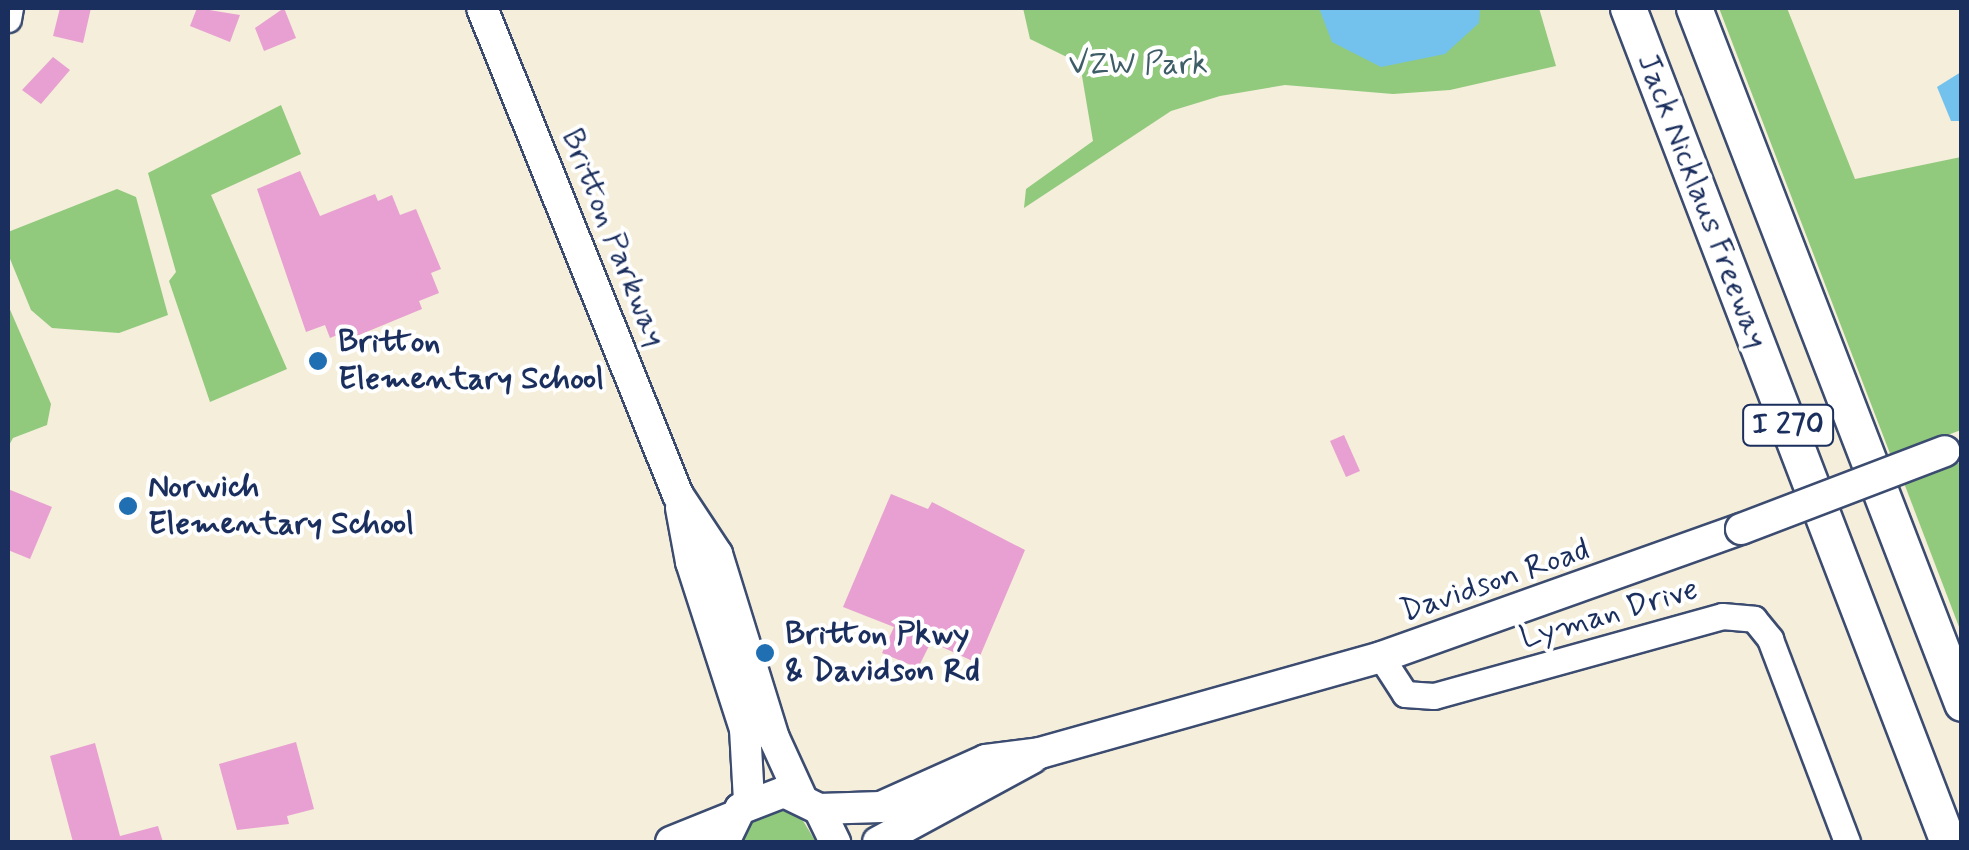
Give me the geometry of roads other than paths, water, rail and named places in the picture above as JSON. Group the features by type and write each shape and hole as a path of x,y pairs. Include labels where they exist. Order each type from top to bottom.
{"highway":[{"name":"Jack Nicklaus Freeway","path":"1628,8 1948,842"},
{"name":"Jack Nicklaus Freeway","path":"1694,8 1962,703"}],"main road":[{"name":"Britton Parkway","path":"482,8 678,495 717,554 774,738 835,842"},
{"name":"Davidson Road","path":"735,820 784,792 810,803 881,807 986,760 1040,754 1381,657 1741,529 1953,447"},
{"name":"Britton Parkway","path":"678,495 690,562 745,730 735,820"},
{"name":"Davidson Road","path":"878,842 1040,754"},
{"path":"671,842 735,820"}],"street":[{"path":"8,19 10,8"},
{"name":"Lyman Drive","path":"1381,657 1405,694 1434,696 1722,616 1754,619 1770,640 1848,842"}],"water":[{"path":"1319,8 1480,8 1479,23 1445,54 1381,67 1332,42"},
{"path":"1961,72 1961,121 1951,121 1937,87"}],"place":[{"name":"Britton Elementary School","path":"318,361"},
{"name":"Norwich Elementary School","path":"128,506"},
{"name":"Britton Pkwy & Davidson Rd","path":"765,653"}],"park label":[{"name":"VZW Park","path":"1138,64"}]}
